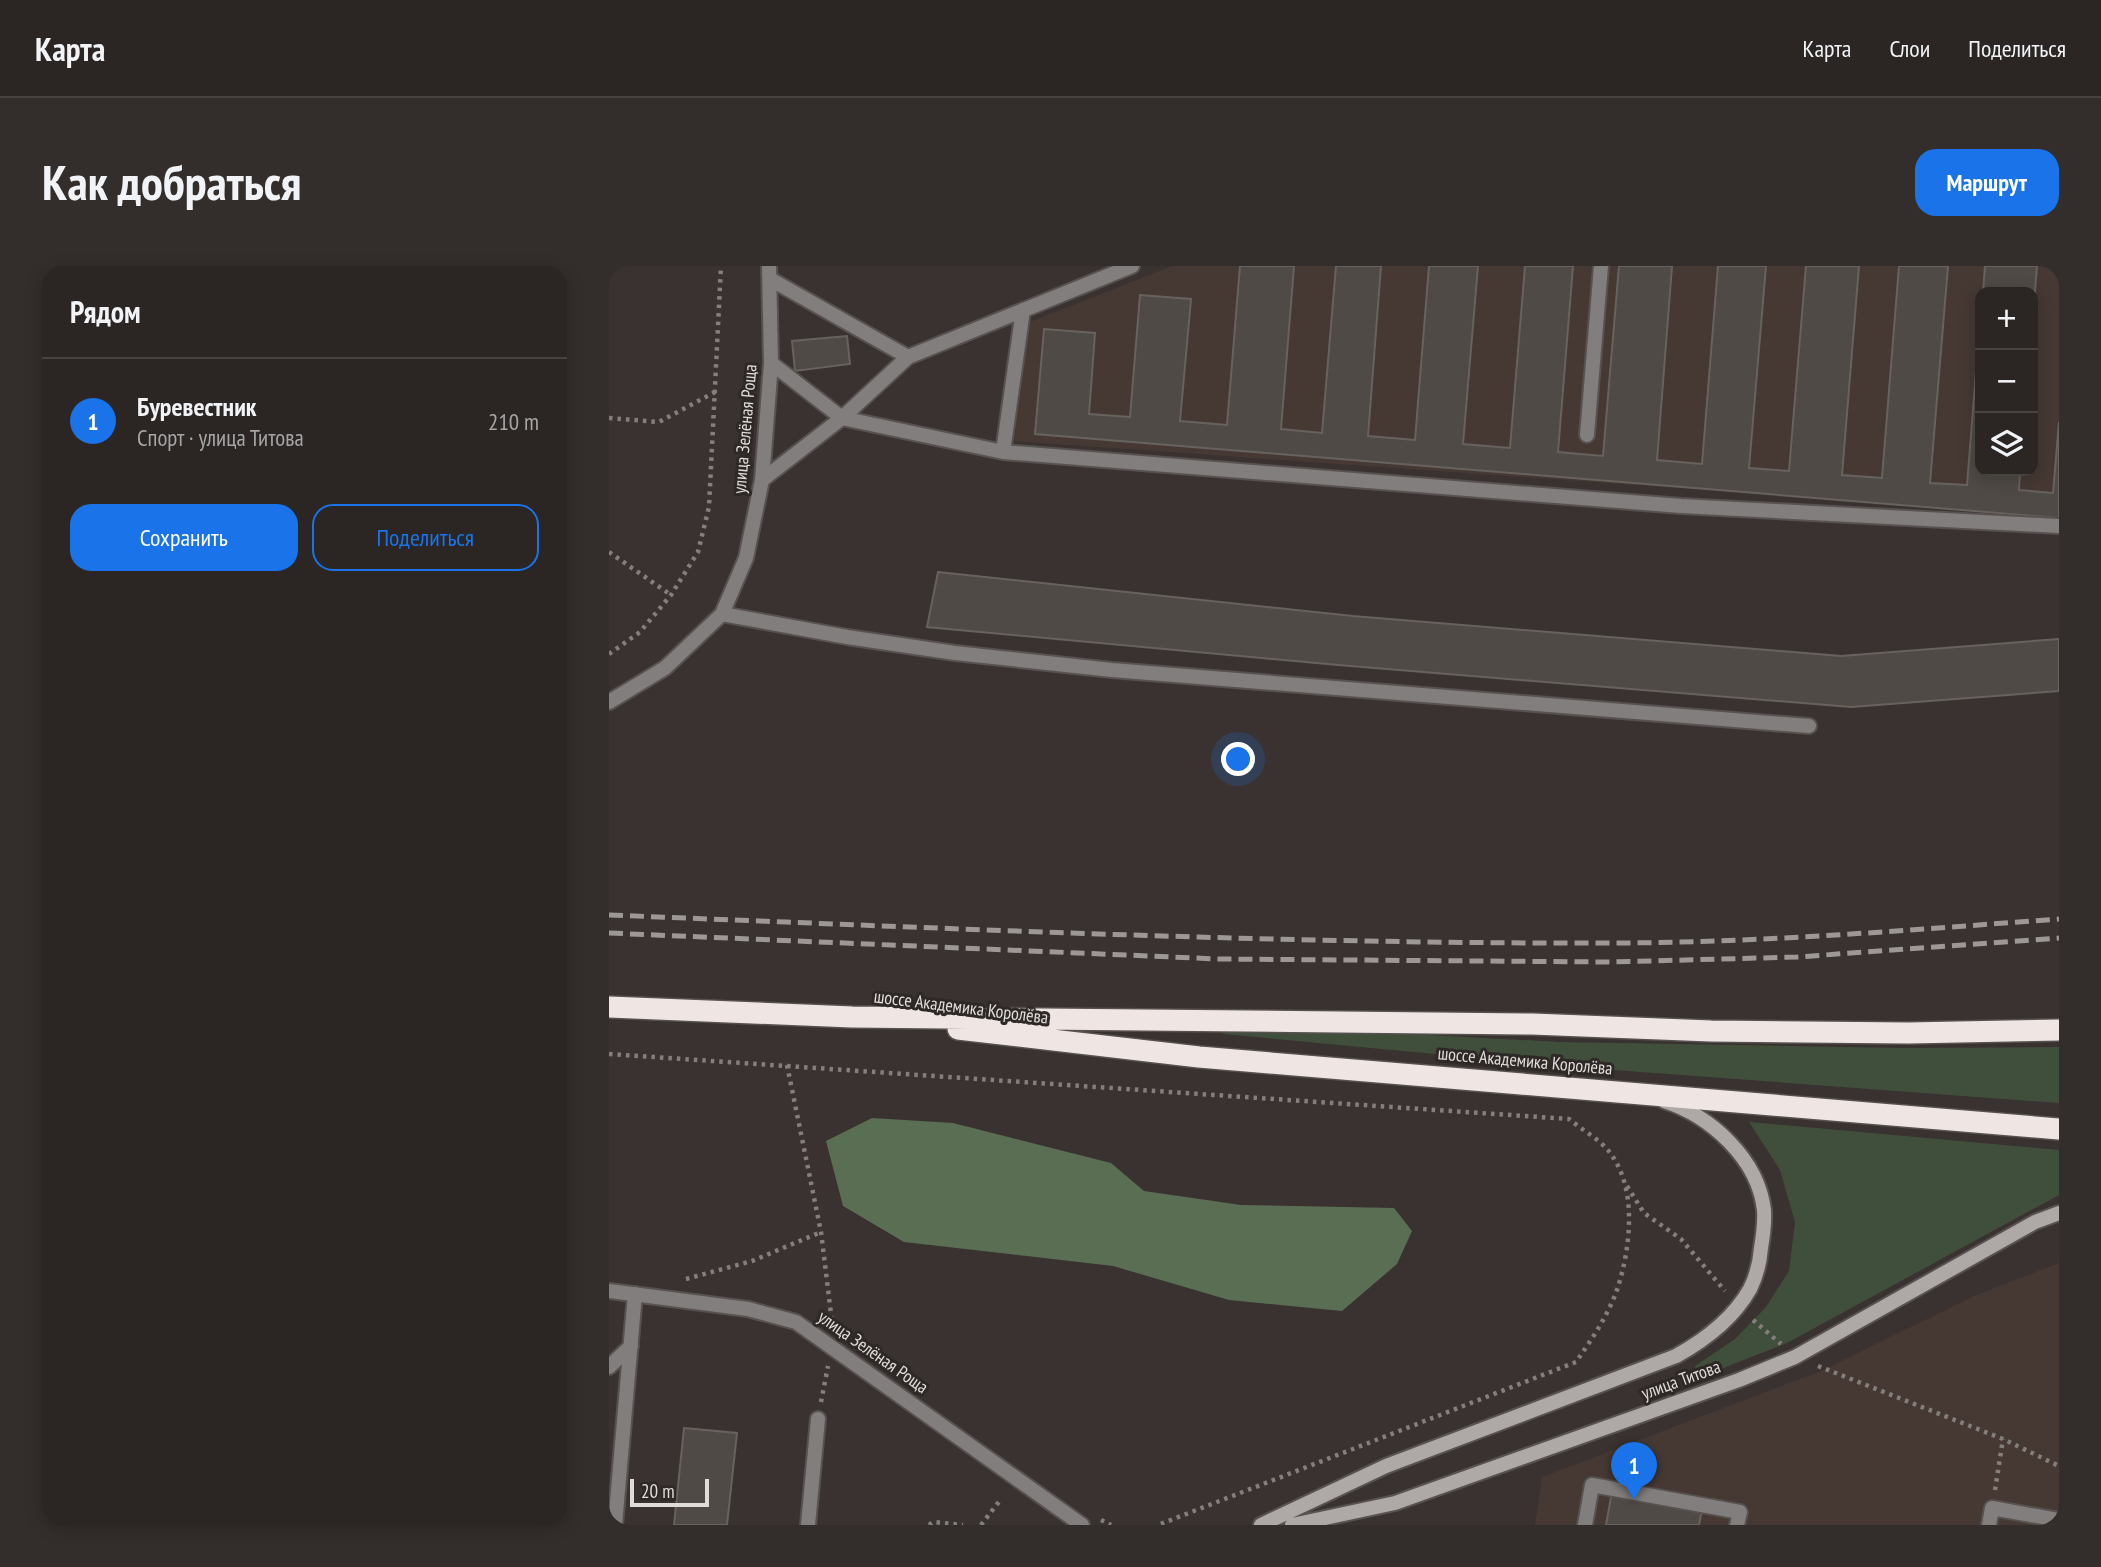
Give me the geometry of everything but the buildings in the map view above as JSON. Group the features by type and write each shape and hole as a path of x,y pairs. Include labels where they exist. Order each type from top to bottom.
{"highway":[{"path":"609,1007 852,1017"},
{"name":"шоссе Академика Королёва","path":"852,1017 1532,1024 1724,1031 1908,1033 2059,1030"},
{"name":"шоссе Академика Королёва","path":"852,1017 1199,1058 2059,1129"}],"main road":[{"path":"1261,1525 1387,1466 1676,1356 1706,1340 1728,1317 1751,1288 1760,1259 1764,1209 1755,1182 1742,1157 1720,1132 1670,1103 1636,1093"},
{"name":"улица Титова","path":"1292,1525 1321,1522 1395,1503 1739,1380 1795,1357 2035,1223 2059,1213"}],"street":[{"path":"762,480 842,418 908,357 1132,266"},
{"path":"1587,435 1601,266"},
{"path":"770,272 908,357"},
{"name":"улица Зелёная Роща","path":"609,702 665,668 722,614 746,558 762,480 771,363 770,272"},
{"path":"1003,452 1023,310"},
{"path":"771,363 842,418 1003,452 1681,506 2059,526"},
{"path":"722,614 955,653 1112,670 1809,726"},
{"name":"улица Зелёная Роща","path":"609,1290 760,1312 796,1322 1082,1525"},
{"path":"615,1525 635,1294"},
{"path":"609,1367 631,1346"},
{"path":"808,1525 818,1419"},
{"path":"1585,1525 1593,1485 1739,1512 1737,1525"},
{"path":"1989,1525 1992,1508 2059,1520"}],"path":[{"path":"609,654 640,632 671,595 698,552 709,507 721,266"},
{"path":"609,418 659,422 715,392"},
{"path":"609,552 671,595"},
{"path":"609,1054 1569,1119 1608,1149 1627,1185 1630,1226 1617,1288 1596,1333 1576,1362 1158,1525"},
{"path":"787,1065 821,1232 832,1324 831,1346 818,1419"},
{"path":"674,1283 752,1261 821,1232"},
{"path":"1992,1508 2003,1439"},
{"path":"981,1525 1001,1499"},
{"path":"929,1525 933,1522 963,1525"}],"shaded area":[{"path":"1172,266 2059,266 2059,515 1014,441 1030,322"},
{"path":"2059,1263 2059,1525 1535,1525 1542,1477 1821,1371 1974,1296"}],"green space":[{"path":"1225,1024 1559,1042 1902,1048 2059,1047 2059,1103 1573,1067 1223,1034"},
{"path":"872,1118 953,1123 1111,1163 1144,1191 1241,1205 1394,1208 1412,1231 1397,1264 1342,1311 1229,1300 1113,1266 904,1242 843,1206 826,1141"},
{"path":"1749,1122 2059,1150 2059,1195 1787,1343 1698,1378 1695,1366 1735,1339 1766,1307 1789,1271 1795,1222 1780,1170"}],"railway":[{"path":"609,915 1233,938 1483,943 1608,943 1777,938 2059,919"},
{"path":"609,933 1219,959 1611,962 1797,957 2059,938"}],"place":[{"name":"Буревестник","path":"1634,1500"}]}
